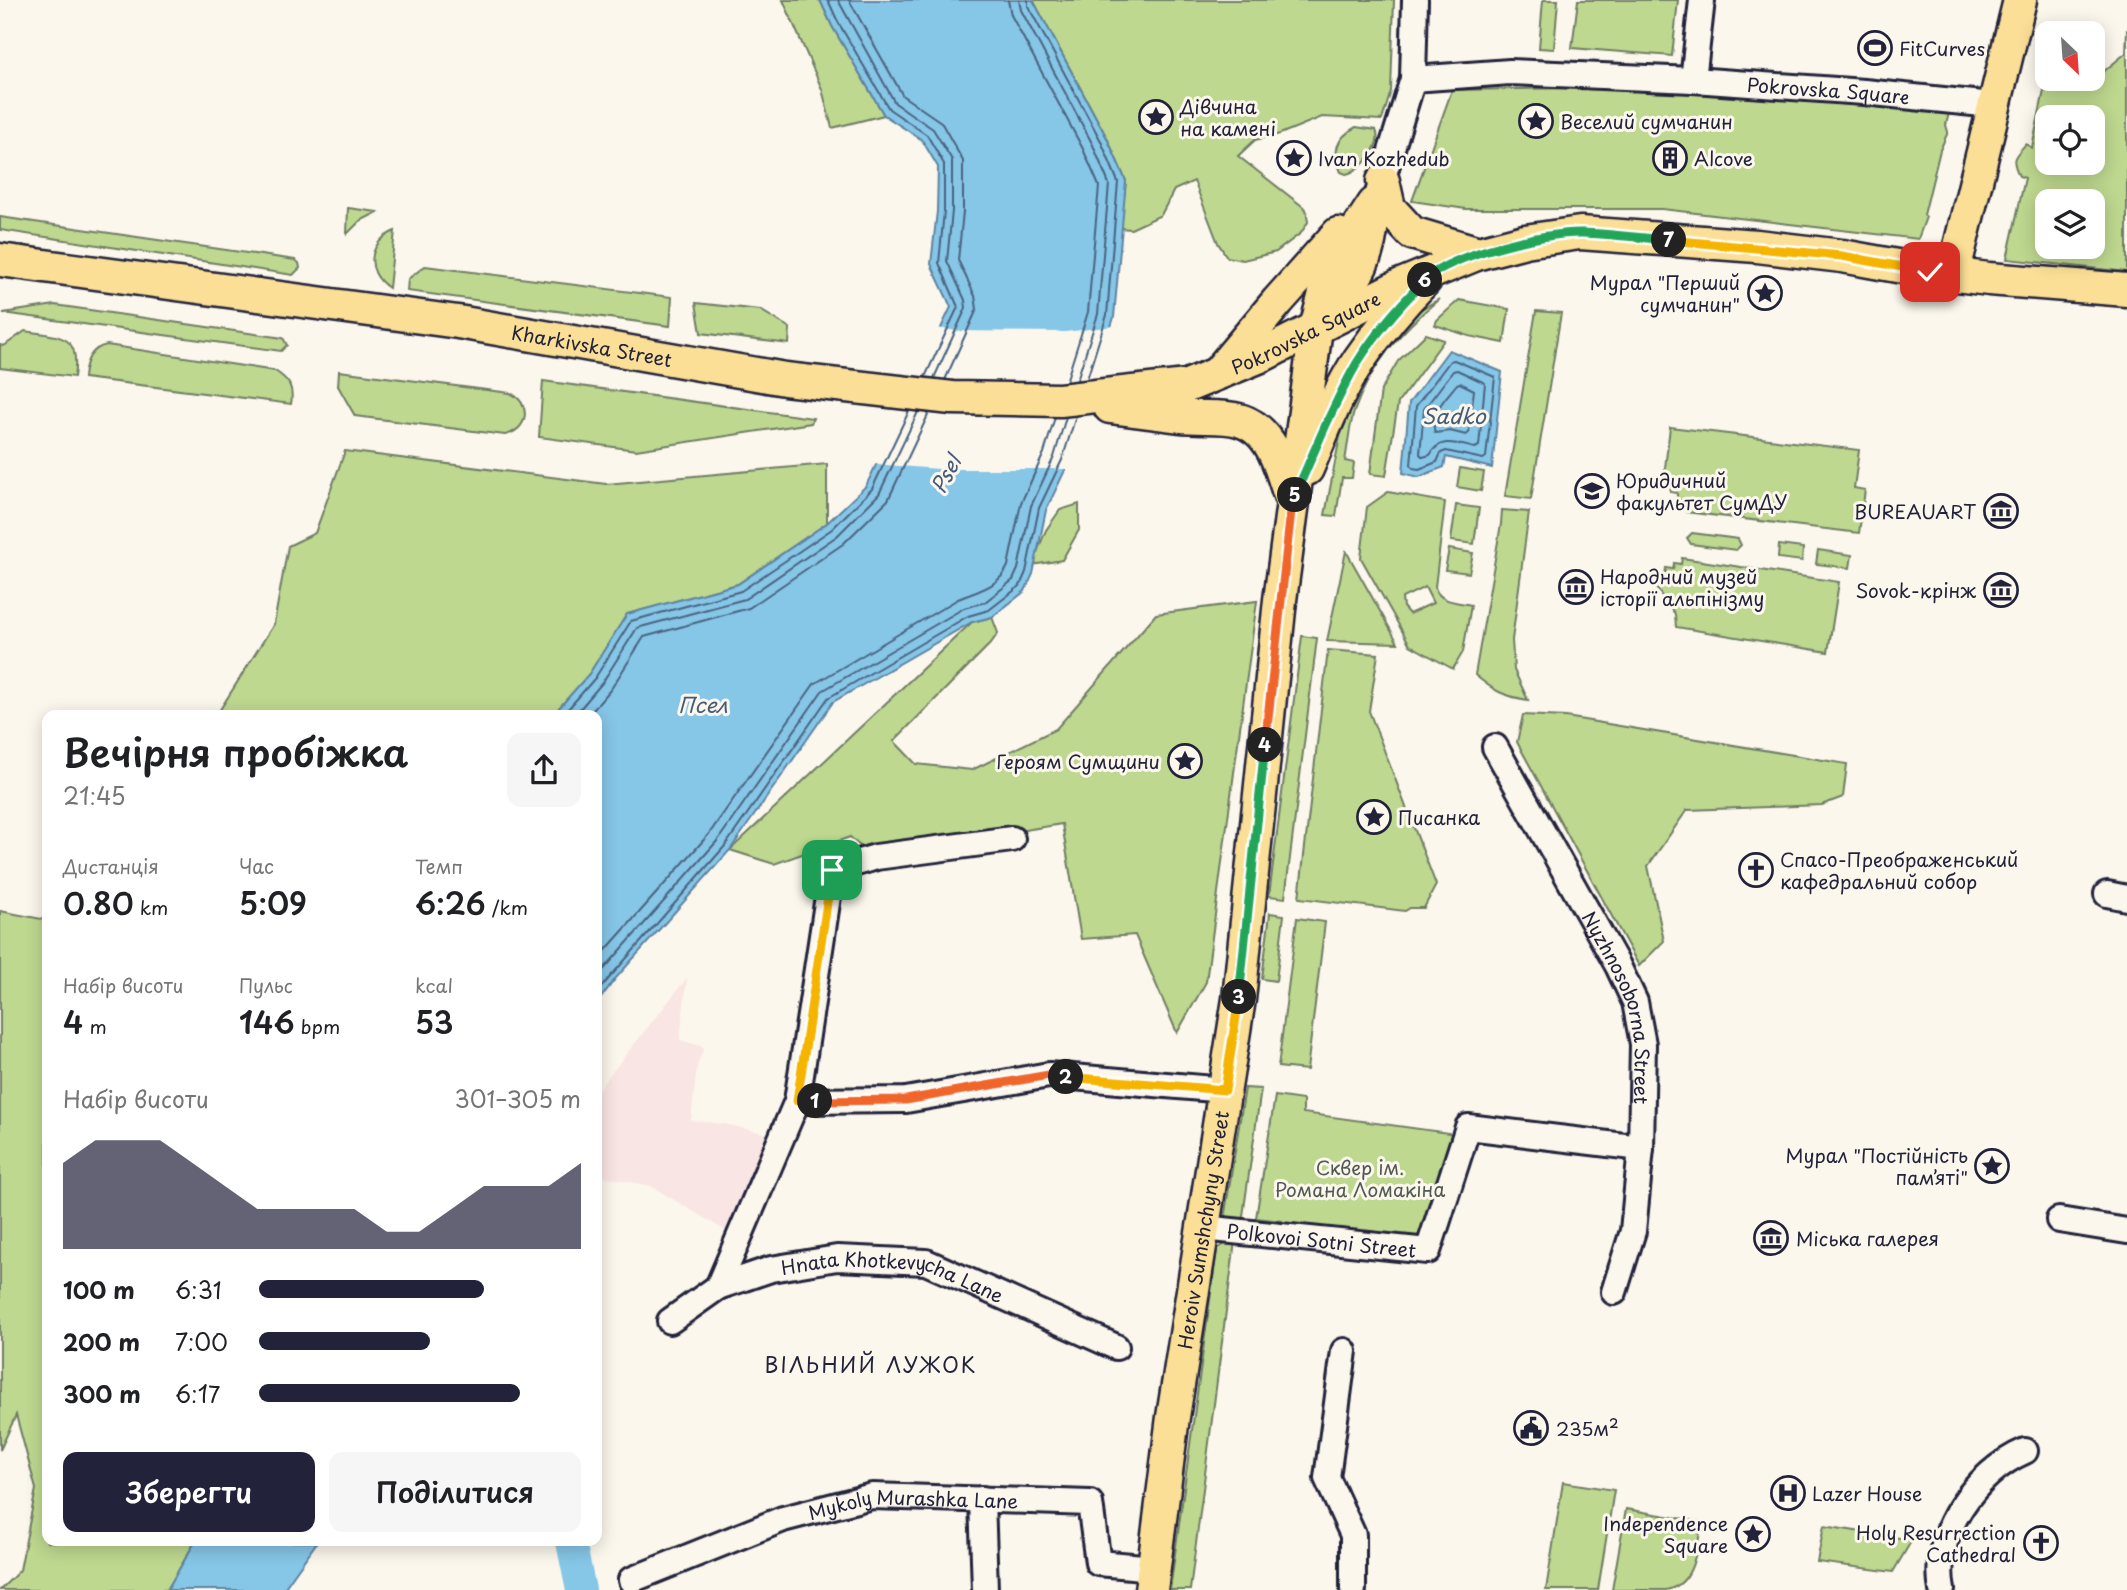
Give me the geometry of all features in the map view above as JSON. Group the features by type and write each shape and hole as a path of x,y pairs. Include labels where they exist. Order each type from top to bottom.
{"main road":[{"path":"1953,275 2020,0"},
{"path":"1292,502 1269,443 1258,430 1242,421 1215,415 1196,393 1378,192 1412,233 1479,253"},
{"name":"Heroiv Sumshchyny Street","path":"1152,1579 1173,1417 1239,999 1280,600 1315,328 1331,270 1378,192"},
{"name":"Pokrovska Square","path":"1196,393 1401,285 1479,253 1525,241 1580,233 1757,246 1842,256 1953,275 2127,290"},
{"name":"Kharkivska Street","path":"0,260 458,322 691,364 852,388 952,398 1060,400 1196,393"},
{"path":"1292,502 1335,405 1359,361 1412,293 1433,272"}],"street":[{"path":"1378,192 1413,79 1415,0"},
{"path":"1693,79 1702,0"},
{"name":"Pokrovska Square","path":"1413,79 1510,72 1693,79 1993,105"},
{"name":"Nyzhnosoborna Street","path":"1495,747 1618,966 1635,1002 1643,1044 1641,1148 1633,1231 1614,1292"},
{"path":"718,1287 797,1101 832,870 876,858 1012,839"},
{"path":"797,1101 906,1100 1049,1075 1225,1090"},
{"name":"Polkovoi Sotni Street","path":"1203,1228 1428,1251 1468,1127 1641,1148"},
{"path":"2059,1220 2127,1231"},
{"name":"Hnata Khotkevycha Lane","path":"670,1321 718,1287 771,1269 837,1258 926,1262 1116,1347"},
{"path":"1344,1351 1327,1478 1353,1535 1353,1590"},
{"path":"1942,1590 1940,1563 1947,1538 1964,1502 1991,1470 2025,1451"},
{"name":"Mykoly Murashka Lane","path":"631,1580 783,1519 872,1496 1090,1503 1098,1563 1152,1579"},
{"path":"982,1499 985,1590"}],"shaded area":[{"path":"687,978 680,1040 704,1047 697,1066 691,1120 768,1134 754,1178 726,1231 651,1186 602,1176 602,1085"}],"green space":[{"path":"783,0 820,0 832,26 884,115 832,128 822,89"},
{"path":"1033,0 1394,0 1391,91 1382,120 1322,117 1280,134 1255,140 1238,156 1306,209 1308,222 1301,233 1276,252 1243,260 1227,257 1218,243 1194,181 1174,190 1161,215 1131,229 1120,228 1126,181 1107,138"},
{"path":"1543,0 1558,0 1554,49 1539,48"},
{"path":"1578,0 1678,0 1672,56 1572,48"},
{"path":"2127,29 2127,272 2007,259 2025,178 2019,176 2015,159 2026,144 2032,148 2035,134 2035,175 2105,175 2105,105 2041,105 2044,91 2105,91 2105,70 2126,53"},
{"path":"1647,87 1949,113 1946,125 1948,132 1940,150 1924,215 1926,217 1918,239 1662,209 1466,209 1412,201 1452,90"},
{"path":"1356,127 1376,130 1376,143 1364,163 1346,174 1341,172 1338,165 1338,146 1344,136"},
{"path":"348,208 378,212 360,221 347,234"},
{"path":"0,217 295,260 300,268 293,275 0,230"},
{"path":"395,231 389,288 376,273 372,257 379,242"},
{"path":"425,266 672,297 670,326 407,291 408,279"},
{"path":"1439,299 1400,336 1369,379 1354,412 1350,430 1345,461 1354,463 1352,478 1342,478 1336,516 1325,515 1344,415 1355,385 1413,314"},
{"path":"1459,300 1509,309 1504,343 1435,325"},
{"path":"696,303 760,310 790,328 789,344 701,333"},
{"path":"55,305 283,338 287,345 281,351 3,313"},
{"path":"1536,311 1561,313 1531,499 1505,496"},
{"path":"25,331 58,337 71,345 74,352 74,377 0,368 0,345 4,346"},
{"path":"1426,334 1444,340 1398,403 1386,476 1370,474 1381,390 1398,361"},
{"path":"107,345 275,371 289,384 291,404 84,378 90,357 96,349"},
{"path":"339,371 510,393 522,403 525,416 519,428 505,435 355,416 338,386"},
{"path":"543,381 813,418 811,423 636,450 539,437"},
{"path":"1670,427 1859,450 1854,488 1865,490 1859,533 1686,512 1686,507 1681,506 1681,500 1677,500 1677,493 1670,492 1671,486 1663,484"},
{"path":"345,451 606,484 827,464 827,523 738,584 627,614 589,674 557,710 220,710 274,624 288,546 315,533"},
{"path":"1460,468 1484,472 1481,491 1457,487"},
{"path":"1388,492 1445,502 1435,587 1444,598 1471,605 1463,652 1453,669 1410,645 1361,558 1367,507","holes":["1425,587 1433,603 1409,614 1403,607 1402,598"]},
{"path":"1079,504 1079,530 1062,560 1032,565 1046,530 1060,510"},
{"path":"1456,505 1479,508 1474,544 1451,541"},
{"path":"1502,510 1529,512 1512,640 1514,670 1528,700 1499,692 1475,675"},
{"path":"1692,533 1738,539 1741,545 1736,550 1691,544 1687,538"},
{"path":"1779,545 1803,548 1802,561 1778,558"},
{"path":"1449,549 1473,553 1469,573 1445,570"},
{"path":"1818,550 1852,555 1850,568 1816,564"},
{"path":"1346,551 1398,643 1327,641"},
{"path":"1682,558 1839,582 1828,652 1676,627 1675,614 1656,588 1658,575 1665,576 1666,568 1673,569 1674,563 1681,564"},
{"path":"1257,601 1206,982 1177,1033 1135,935 1081,939 1062,824 870,855 850,837 774,864 730,850 972,622 992,617 998,633 894,741 916,764 972,770 1056,729 1156,614"},
{"path":"1302,636 1317,638 1285,898 1269,896"},
{"path":"1328,650 1378,654 1369,711 1436,885 1424,908 1410,908 1405,911 1299,898"},
{"path":"1523,715 1566,717 1847,764 1843,797 1822,805 1687,810 1648,866 1664,941 1639,966 1517,742"},
{"path":"0,911 42,919 42,1546 193,1546 167,1590 0,1590 20,1570 36,1489 16,1415 0,1450"},
{"path":"1270,913 1284,915 1276,981 1262,979"},
{"path":"1297,918 1325,922 1307,1070 1278,1067"},
{"path":"1245,1088 1261,1089 1242,1223 1230,1223 1225,1213"},
{"name":"Сквер ім. Романа Ломакіна","path":"1275,1096 1303,1100 1303,1113 1456,1134 1424,1229 1416,1238 1282,1225 1282,1221 1256,1218"},
{"path":"1235,1241 1190,1590 1170,1590 1217,1249"},
{"path":"1563,1482 1614,1490 1598,1590 1546,1590"},
{"path":"1626,1509 1702,1522 1693,1564 1689,1573 1676,1586 1666,1590 1612,1590"},
{"path":"1824,1526 1912,1540 1893,1572 1817,1562"}],"water":[{"name":"Псел","path":"820,0 1033,0 1107,138 1126,181 1114,317 1069,462 1046,510 1033,574 1025,591 992,617 972,622 833,702 730,850 602,996 602,710 557,710 589,674 627,614 738,584 827,523 866,486 951,307 931,264 937,211 938,167 922,140 884,115 832,26"},
{"name":"Sadko","path":"1449,350 1502,372 1492,468 1446,457 1444,467 1419,477 1403,473 1409,403"},
{"path":"193,1546 314,1546 283,1590 167,1590"}],"pier":[{"path":"1114,326 1069,469 939,469 873,464 937,328 957,331 1065,332"}],"waterway":[{"path":"572,1546 581,1590"}],"place":[{"name":"FitCurves","path":"1875,48"},
{"name":"Дівчина на камені","path":"1156,117"},
{"name":"Веселий сумчанин","path":"1536,121"},
{"name":"Ivan Kozhedub","path":"1294,158"},
{"name":"Alcove","path":"1670,158"},
{"name":"Мурал \"Перший сумчанин\"","path":"1765,293"},
{"name":"Юридичний факультет СумДУ","path":"1592,491"},
{"name":"BUREAUART","path":"2001,511"},
{"name":"Народний музей історії альпінізму","path":"1576,587"},
{"name":"Sovok-крінж","path":"2001,590"},
{"name":"Героям Сумщини","path":"1185,761"},
{"name":"Писанка","path":"1374,817"},
{"name":"Спасо-Преображенський кафедральний собор","path":"1756,870"},
{"name":"Мурал \"Постійність пам’яті\"","path":"1992,1166"},
{"name":"Міська галерея","path":"1771,1238"},
{"name":"235м²","path":"1531,1428"},
{"name":"Lazer House","path":"1788,1493"},
{"name":"Independence Square","path":"1753,1534"},
{"name":"Holy Resurrection Cathedral","path":"2041,1543"}],"district":[{"name":"ВІЛЬНИЙ ЛУЖОК","path":"871,1364"}],"route":[{"path":"832,870 797,1101 906,1100 1049,1075 1225,1090 1239,999 1292,502 1335,405 1359,361 1412,293 1433,272 1479,253 1525,241 1580,233 1757,246 1842,256 1930,272"}],"water label":[{"name":"Psel","path":"945,474"}]}
